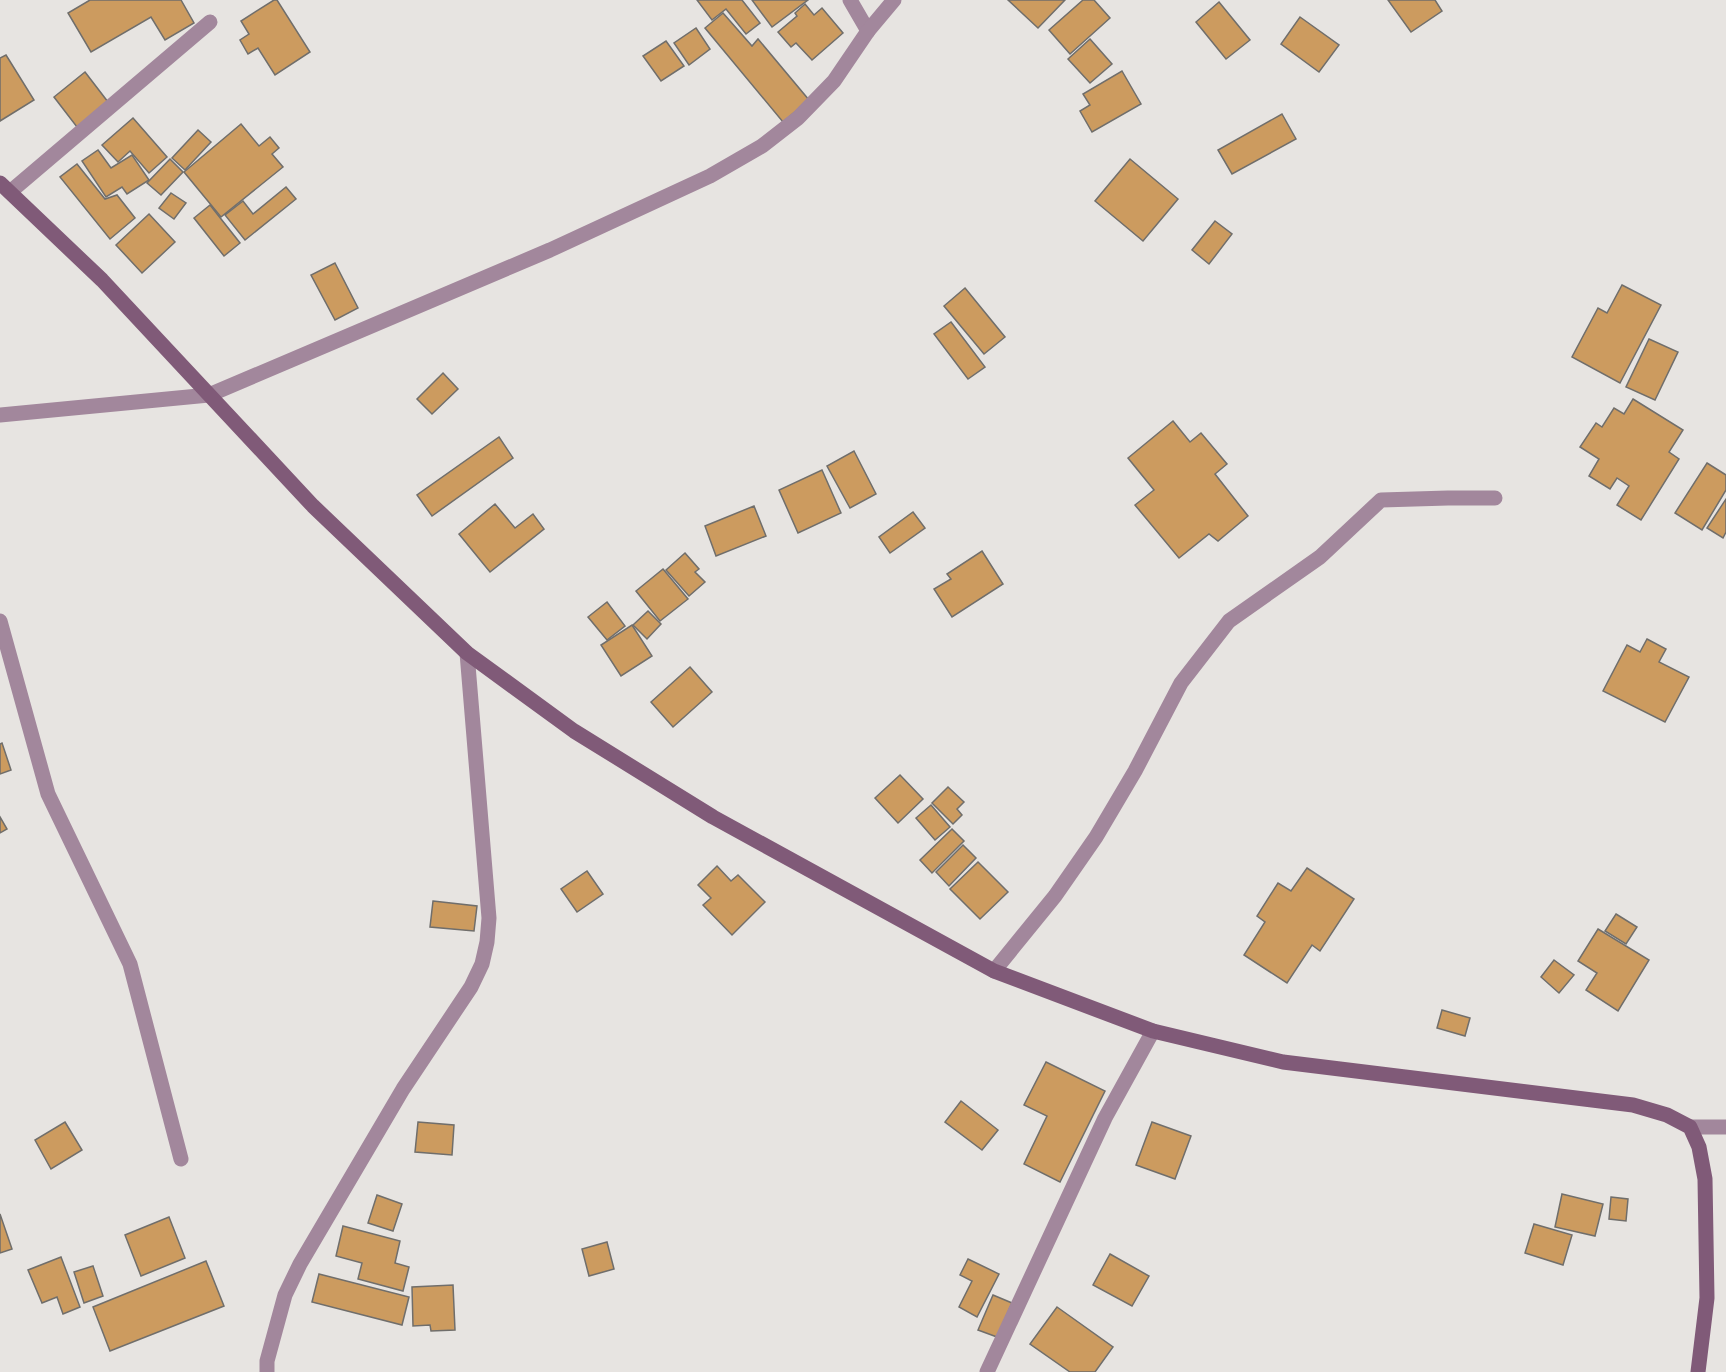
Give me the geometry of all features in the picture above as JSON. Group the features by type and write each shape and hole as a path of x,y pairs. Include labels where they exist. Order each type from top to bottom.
{"street":[{"path":"850,0 868,31"},
{"path":"0,415 209,395 550,250 710,176 762,146 798,118 834,81 868,31 894,0"},
{"path":"210,22 5,187 102,280 313,506 466,653 574,731 713,817 994,971 1153,1031 1283,1062 1633,1106 1667,1115 1690,1127 1726,1127"},
{"path":"994,971 1055,896 1096,837 1135,771 1181,683 1229,621 1320,557 1381,500 1495,498"},
{"path":"0,621 48,794 129,964 181,1159"},
{"path":"267,1372 270,1350 285,1295 300,1264 403,1089 471,987 482,963 489,918 466,653"},
{"path":"987,1372 1105,1119 1153,1031"},
{"path":"1690,1127 1699,1147 1705,1179 1707,1298 1698,1372"}],"building":[{"path":"90,0 181,0 194,23 165,40 151,17 91,52 68,13"},
{"path":"277,0 310,52 275,75 258,48 248,54 240,40 249,34 241,21"},
{"path":"697,0 742,0 760,23 746,34 726,9 712,20"},
{"path":"752,0 808,0 772,27"},
{"path":"1008,0 1065,0 1038,28"},
{"path":"1083,0 1094,0 1110,18 1070,54 1049,30"},
{"path":"1388,0 1435,0 1442,11 1411,32"},
{"path":"1219,2 1250,40 1226,59 1196,22"},
{"path":"805,4 814,15 822,8 843,33 812,60 796,43 791,47 778,32 797,16 795,13"},
{"path":"723,13 752,46 758,39 809,100 783,122 705,28"},
{"path":"1300,17 1339,45 1319,72 1281,44"},
{"path":"696,28 710,49 689,65 674,43"},
{"path":"1090,39 1112,64 1090,83 1068,59"},
{"path":"666,41 684,66 661,81 643,56"},
{"path":"6,55 34,100 0,121 0,58"},
{"path":"1122,71 1141,104 1092,132 1080,111 1090,105 1083,94"},
{"path":"85,72 108,102 77,127 54,97"},
{"path":"1282,114 1296,139 1232,174 1218,150"},
{"path":"133,118 167,157 149,173 130,151 118,162 102,145"},
{"path":"241,124 259,146 270,137 279,148 272,154 283,167 221,217 184,172"},
{"path":"198,130 211,142 185,170 172,158"},
{"path":"98,150 111,168 132,155 149,180 127,194 122,187 106,197 82,161"},
{"path":"170,159 183,172 161,195 147,183"},
{"path":"1130,159 1178,199 1143,241 1095,201"},
{"path":"77,164 105,199 117,195 135,218 110,239 60,177"},
{"path":"286,187 296,199 245,240 225,215 243,201 253,214"},
{"path":"171,193 186,203 174,219 159,208"},
{"path":"210,205 240,243 224,256 194,218"},
{"path":"149,214 175,242 142,273 116,245"},
{"path":"1215,221 1232,234 1209,264 1192,250"},
{"path":"335,263 358,308 335,320 311,275"},
{"path":"1622,285 1661,305 1620,383 1572,357 1598,308 1607,313"},
{"path":"965,288 1005,337 984,354 944,306"},
{"path":"951,322 985,367 968,379 934,334"},
{"path":"1649,339 1678,352 1655,400 1626,387"},
{"path":"443,373 458,389 432,414 417,399"},
{"path":"1633,399 1683,430 1669,452 1679,459 1641,520 1617,505 1629,486 1617,478 1610,489 1589,476 1599,459 1580,447 1596,423 1602,427 1614,408 1624,414"},
{"path":"1173,421 1190,442 1201,433 1227,464 1215,474 1248,516 1218,541 1209,534 1179,558 1135,505 1154,490 1128,458"},
{"path":"499,437 513,458 432,516 417,495"},
{"path":"854,451 876,494 850,508 827,466"},
{"path":"1707,463 1726,475 1726,490 1702,530 1675,513"},
{"path":"822,470 841,513 798,533 779,490"},
{"path":"1726,499 1726,532 1723,538 1707,528"},
{"path":"495,504 515,528 533,514 544,529 490,572 459,534"},
{"path":"754,506 766,536 716,556 705,526"},
{"path":"913,512 925,528 890,553 879,537"},
{"path":"982,551 1003,584 952,617 934,589 951,579 947,574"},
{"path":"685,553 699,569 695,572 705,582 689,596 666,570"},
{"path":"663,569 688,599 660,621 636,591"},
{"path":"607,602 625,626 607,640 588,617"},
{"path":"648,611 661,624 647,639 633,625"},
{"path":"632,625 652,656 621,676 601,645"},
{"path":"1647,639 1666,649 1659,662 1689,677 1665,722 1603,691 1627,645 1640,652"},
{"path":"690,667 712,692 673,727 651,702"},
{"path":"2,743 11,770 0,774 0,744"},
{"path":"900,775 923,799 898,823 875,798"},
{"path":"948,787 964,802 957,809 962,815 953,824 932,803"},
{"path":"931,805 950,827 935,840 916,818"},
{"path":"0,817 7,829 0,833"},
{"path":"952,829 964,841 932,873 920,860"},
{"path":"963,845 976,858 949,886 936,872"},
{"path":"978,862 1008,892 980,919 950,889"},
{"path":"717,866 731,881 738,875 765,902 732,935 703,905 711,898 698,885"},
{"path":"1307,868 1354,899 1320,951 1312,945 1287,983 1244,955 1265,922 1257,916 1278,883 1291,891"},
{"path":"587,871 603,894 577,912 561,889"},
{"path":"433,901 477,906 474,931 430,927"},
{"path":"1616,914 1637,927 1626,944 1605,931"},
{"path":"1598,929 1649,960 1618,1011 1586,990 1597,973 1578,961"},
{"path":"1554,960 1574,975 1559,993 1541,977"},
{"path":"1442,1010 1470,1018 1465,1036 1437,1028"},
{"path":"1046,1062 1105,1091 1060,1182 1024,1164 1047,1116 1024,1105"},
{"path":"961,1101 998,1130 982,1150 945,1122"},
{"path":"65,1122 82,1150 51,1169 35,1140"},
{"path":"418,1122 454,1125 452,1155 415,1152"},
{"path":"1152,1122 1191,1136 1175,1179 1136,1165"},
{"path":"1562,1194 1603,1204 1595,1236 1555,1227"},
{"path":"377,1195 402,1204 393,1231 368,1223"},
{"path":"1611,1197 1628,1199 1626,1221 1609,1219"},
{"path":"0,1214 12,1249 0,1253"},
{"path":"169,1217 185,1258 141,1276 125,1235"},
{"path":"1534,1224 1572,1235 1563,1265 1525,1253"},
{"path":"343,1226 400,1241 395,1263 409,1267 403,1291 358,1279 362,1263 336,1256"},
{"path":"607,1242 614,1269 589,1276 582,1249"},
{"path":"1110,1254 1149,1276 1132,1306 1093,1285"},
{"path":"61,1257 80,1307 63,1314 57,1297 42,1303 28,1270"},
{"path":"968,1259 999,1274 977,1317 959,1307 972,1281 960,1275"},
{"path":"206,1261 224,1306 110,1351 93,1307"},
{"path":"93,1266 103,1296 84,1303 74,1272"},
{"path":"319,1274 409,1297 402,1325 312,1302"},
{"path":"453,1285 455,1330 431,1331 430,1325 413,1326 412,1287"},
{"path":"993,1295 1012,1303 997,1337 978,1330"},
{"path":"1057,1307 1113,1347 1095,1372 1070,1372 1030,1344"}]}
